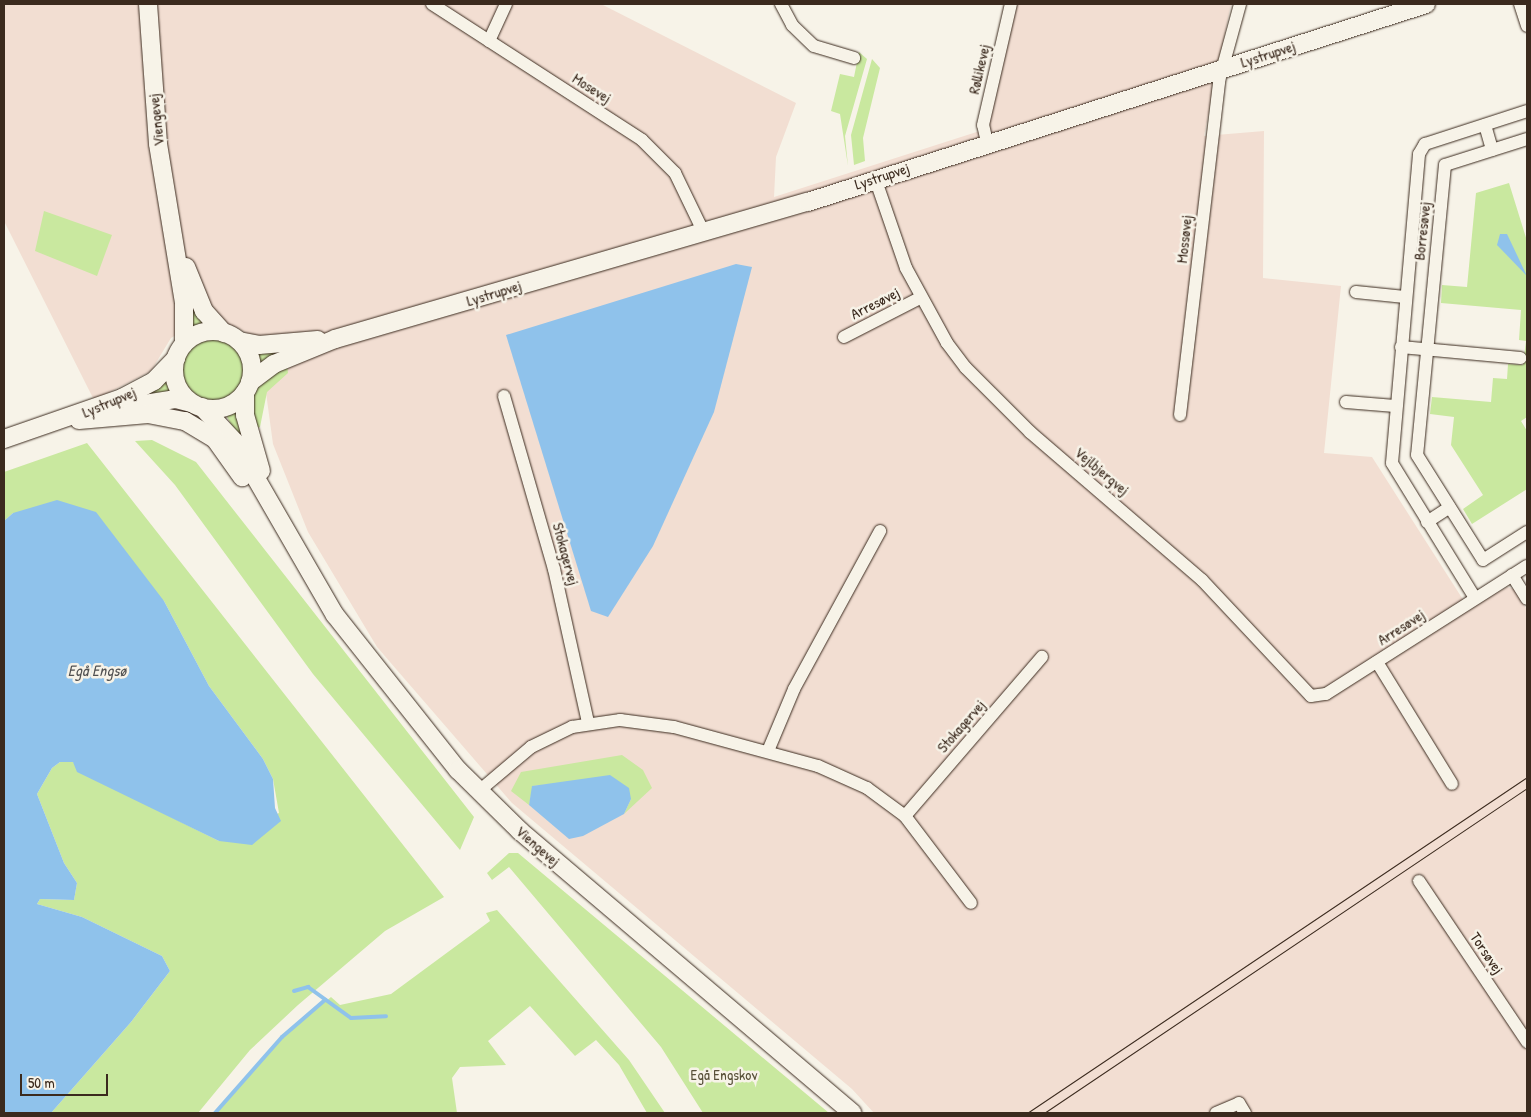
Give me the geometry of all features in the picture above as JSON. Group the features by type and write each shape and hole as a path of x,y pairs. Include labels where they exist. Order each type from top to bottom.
{"street":[{"name":"Viengevej","path":"148,4 158,144 174,236 185,316 180,351"},
{"name":"Mosevej","path":"432,4 663,158 686,193 703,231"},
{"path":"489,41 506,4"},
{"path":"781,4 792,25 814,46 854,58"},
{"name":"Røllikevej","path":"987,142 982,125 1011,4"},
{"name":"Mossøvej","path":"1180,414 1222,68 1240,4"},
{"name":"Lystrupvej","path":"248,387 274,364 335,339 703,231 1426,4"},
{"path":"1520,4 1527,26"},
{"name":"Borresøvej","path":"1475,598 1393,467 1405,296 1420,149 1527,111"},
{"path":"1484,125 1492,150"},
{"name":"Borresøvej","path":"1527,139 1445,165 1417,455 1483,560 1527,532"},
{"name":"Vejlbjergvej","path":"875,178 920,298 947,343 992,396 1202,580 1311,696 1326,694 1377,662"},
{"name":"Viengevej","path":"174,236 204,311 232,337"},
{"path":"1356,292 1405,296"},
{"name":"Arresøvej","path":"844,337 920,298"},
{"path":"201,333 232,337 250,359 248,387 225,407 197,405 177,385 180,351 201,333"},
{"name":"Lystrupvej","path":"232,337 259,345 335,339"},
{"path":"1401,347 1520,358"},
{"name":"Lystrupvej","path":"4,439 61,422 146,386 180,351"},
{"name":"Viengevej","path":"248,387 243,406 252,447 282,525"},
{"name":"Stokagervej","path":"504,396 554,568 588,722"},
{"name":"Lystrupvej","path":"61,422 79,420 145,404 180,399 197,405"},
{"path":"1346,402 1396,406"},
{"name":"Viengevej","path":"197,405 231,436 320,591 414,719 478,791 853,1113"},
{"path":"79,420 160,414 185,421 209,434 320,591"},
{"path":"1426,522 1450,507"},
{"path":"768,752 794,689 880,531"},
{"name":"Arresøvej","path":"1452,784 1377,662 1527,566"},
{"path":"1512,575 1527,599"},
{"name":"Stokagervej","path":"905,816 1042,657"},
{"path":"478,791 530,747 588,722 643,721 768,752 842,776 905,816 971,903"},
{"name":"Torsøvej","path":"1419,881 1527,1042"},
{"path":"1216,1113 1239,1103 1246,1113"}],"shaded area":[{"path":"4,4 601,4 796,103 776,157 774,197 986,129 1016,4 1231,4 1204,136 1264,131 1263,278 1341,286 1324,453 1372,457 1469,609 1507,587 1514,589 1527,610 1527,1113 874,1113 852,1089 512,803 377,647 308,532 273,444 261,356 253,337 236,327 197,322 171,338 151,371 94,400 4,221"}],"green space":[{"path":"859,52 867,59 845,136 848,166 840,114 831,111 840,74 854,77"},
{"path":"872,59 880,68 863,138 865,161 854,165 851,135"},
{"path":"1509,183 1527,241 1527,417 1521,421 1527,431 1527,489 1472,524 1463,509 1483,495 1451,445 1454,417 1430,414 1432,397 1491,402 1493,378 1507,379 1508,364 1523,365 1526,341 1519,340 1521,310 1441,303 1442,285 1467,287 1476,193"},
{"path":"44,211 112,235 97,276 35,251"},
{"path":"191,293 205,325 192,330"},
{"path":"213,337 226,340 236,347 243,357 246,370 243,383 236,393 226,400 213,403 200,400 190,393 183,383 180,370 183,357 190,347 200,340"},
{"path":"280,348 283,354 258,364 253,350"},
{"path":"287,364 288,373 267,392 260,427 253,430 250,396 258,384"},
{"path":"168,381 174,394 138,396"},
{"path":"238,408 242,436 238,437 226,415"},
{"path":"152,440 196,462 474,817 460,850 313,674 175,485 135,441"},
{"path":"87,443 444,897 385,931 298,1005 250,1050 198,1113 51,1113 131,1022 170,971 162,956 82,917 37,904 40,899 74,900 77,883 64,863 37,794 52,768 60,762 73,762 127,795 219,841 279,813 273,779 263,759 209,686 164,601 13,513 4,521 4,472"},
{"path":"622,755 643,770 652,788 624,814 631,799 551,784 533,786 529,805 511,791 521,772"},
{"name":"Egå Engskov","path":"509,853 518,853 829,1113 703,1113 661,1047 509,867 492,880 487,873"},
{"path":"497,910 629,1060 665,1113 647,1113 619,1065 596,1040 575,1056 530,1006 488,1041 506,1065 460,1067 452,1078 457,1113 215,1113 282,1037 331,997 340,1005 391,994 490,921 486,913"}],"water":[{"path":"1500,234 1507,234 1527,276 1497,245"},
{"path":"736,264 752,267 714,412 653,546 608,617 591,611 506,335"},
{"name":"Egå Engsø","path":"57,500 96,512 164,601 209,686 263,759 273,779 275,808 281,821 252,845 219,841 77,772 73,762 60,762 52,768 37,794 64,863 77,883 74,900 40,899 37,904 82,917 162,956 170,971 131,1022 51,1113 4,1113 4,521 13,513"},
{"path":"610,775 629,788 631,799 624,814 583,836 569,839 529,805 532,786"}],"waterway":[{"path":"294,991 308,987 351,1018 386,1016"},
{"path":"215,1113 282,1037 325,1000"}],"tram line":[{"path":"1027,1113 1527,777"},
{"path":"1044,1113 1527,788"}]}
